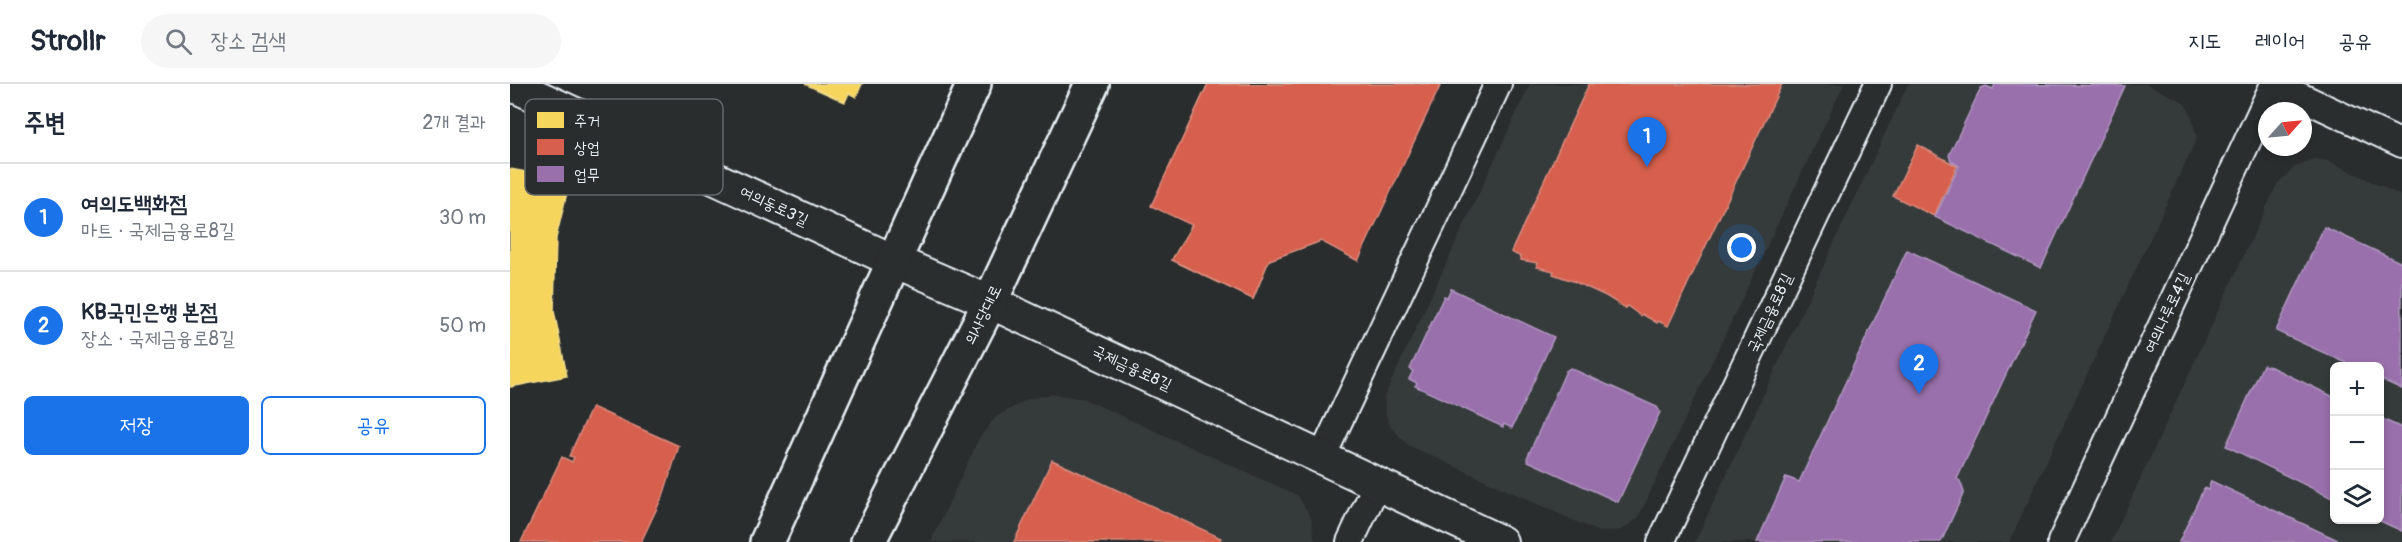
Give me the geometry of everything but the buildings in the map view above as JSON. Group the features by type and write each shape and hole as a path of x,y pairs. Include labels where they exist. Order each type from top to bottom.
{"main road":[{"path":"768,542 974,84"},
{"name":"의사당대로","path":"868,542 990,302 1092,84"}],"street":[{"name":"여의동로3길","path":"510,84 543,99"},
{"path":"1322,457 1498,84"},
{"name":"국제금융로8길","path":"1661,542 1878,84"},
{"path":"2274,84 2402,144"},
{"name":"여의나루로4길","path":"2061,542 2274,84"},
{"name":"여의동로3길","path":"723,182 940,282"},
{"name":"국제금융로8길","path":"940,282 990,302 1378,482 1501,542"},
{"path":"1350,542 1378,482"}],"shaded area":[{"path":"1530,84 1844,84 1638,518 1622,530 1599,532 1408,445 1390,426 1386,415 1384,397"},
{"path":"1908,84 2146,84 2180,100 2186,106 2191,114 2197,138 2009,542 1695,542"},
{"path":"2315,159 2329,161 2402,196 2402,542 2111,542 2277,184 2295,167"},
{"path":"1053,394 1084,399 1297,495 1311,517 1315,542 931,542 979,438 996,417 1028,399"}],"place":[{"name":"여의도백화점","path":"1647,167"},
{"name":"KB국민은행 본점","path":"1919,394"}]}
